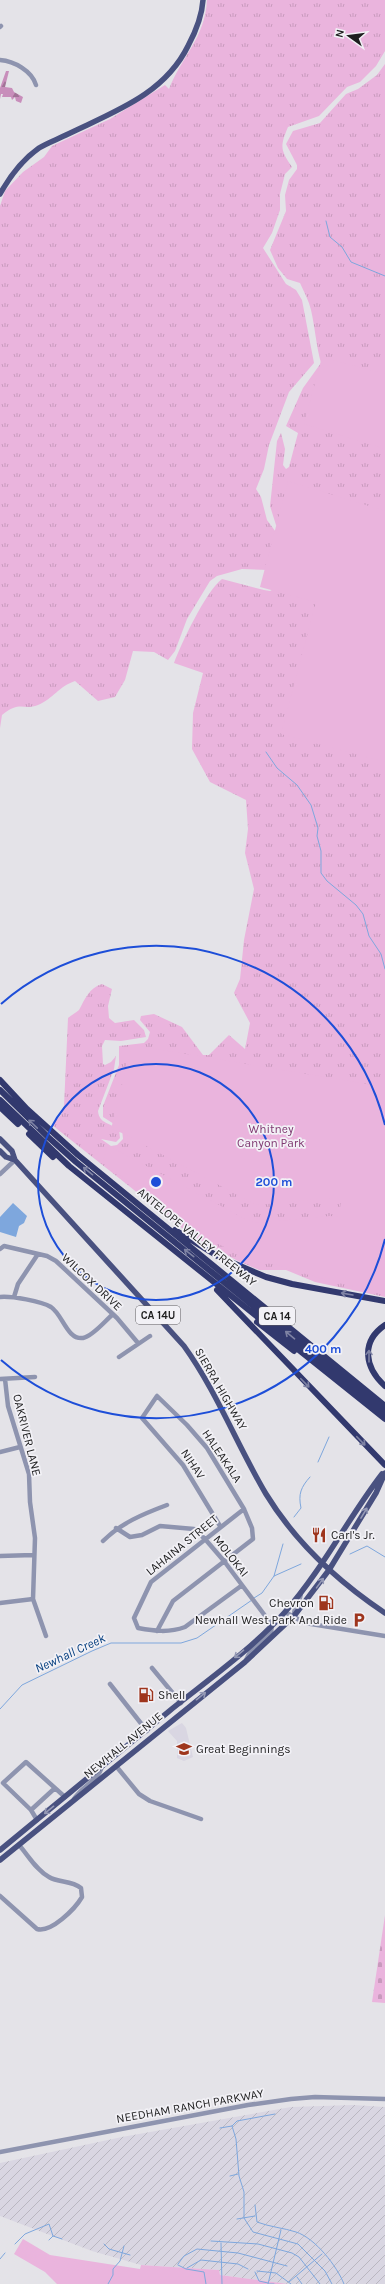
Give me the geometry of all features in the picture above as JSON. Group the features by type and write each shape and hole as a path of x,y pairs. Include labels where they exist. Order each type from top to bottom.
{"highway":[{"name":"ANTELOPE VALLEY FREEWAY","path":"0,1080 27,1109 46,1140 217,1290 385,1424"},
{"path":"0,1090 46,1140 98,1189 385,1419"},
{"path":"0,1100 46,1140 385,1413"},
{"name":"ANTELOPE VALLEY FREEWAY","path":"1,1108 169,1228 385,1406"},
{"path":"169,1228 180,1232 224,1259 266,1277 292,1284 385,1300"},
{"path":"217,1290 385,1465"},
{"path":"385,1325 372,1339 368,1357 373,1374 385,1386"}],"main road":[{"path":"0,194 9,178 22,162 40,148 131,104 154,89 181,60 196,30 203,0"},
{"name":"SIERRA HIGHWAY","path":"0,1138 12,1151 16,1160 184,1346 204,1376 267,1495 297,1537 322,1564 353,1591 385,1613"},
{"name":"SIERRA HIGHWAY","path":"0,1151 6,1157 16,1160"},
{"name":"NEWHALL AVENUE","path":"0,1850 134,1742 272,1625 285,1612 322,1564 362,1500 385,1472"},
{"name":"NEWHALL AVENUE","path":"0,1860 244,1662 294,1616 329,1570 376,1493 385,1472"},
{"path":"160,1729 161,1724 180,1708 181,1703"},
{"path":"142,1744 155,1724"},
{"path":"116,1766 117,1760 134,1742"}],"street":[{"path":"0,60 7,61 22,69 34,78 36,85"},
{"path":"0,1174 16,1160"},
{"name":"WILCOX DRIVE","path":"1,1248 4,1246 47,1256 56,1261 74,1276 138,1343"},
{"path":"14,1297 18,1284 38,1254"},
{"path":"0,1298 14,1297 52,1308 72,1334 80,1338 88,1336 112,1315"},
{"path":"119,1358 138,1343 150,1336"},
{"path":"3,1379 36,1377"},
{"name":"OAKRIVER LANE","path":"3,1379 8,1406 29,1474 30,1502 35,1538 33,1555 33,1599 46,1636"},
{"name":"NIHAV","path":"157,1396 142,1418 183,1465 220,1526"},
{"name":"HALEAKALA","path":"157,1396 187,1425 207,1448 244,1510 252,1528 253,1539 224,1561"},
{"path":"0,1452 20,1447"},
{"path":"103,1541 116,1528 146,1513 167,1505"},
{"name":"LAHAINA STREET","path":"157,1631 138,1628 134,1618 151,1582 220,1526 244,1510"},
{"name":"MOLOKAI","path":"116,1528 130,1537 142,1535 160,1526 175,1526 194,1530 205,1539 224,1561 241,1586 272,1625"},
{"path":"0,1556 33,1555"},
{"path":"157,1631 173,1601 224,1561"},
{"path":"157,1631 176,1630 184,1627 241,1586"},
{"path":"294,1616 294,1610 301,1600 301,1592"},
{"path":"0,1603 33,1599"},
{"path":"285,1612 305,1623 385,1636"},
{"path":"244,1662 250,1652 271,1633 272,1625"},
{"path":"152,1668 181,1703"},
{"path":"110,1684 147,1731"},
{"path":"37,1820 32,1810 3,1783 26,1762 66,1797"},
{"path":"116,1766 139,1794 150,1801 201,1819"},
{"path":"73,1800 78,1792 100,1774 102,1767"},
{"path":"32,1810 55,1788"},
{"path":"0,1896 37,1929 42,1930 48,1928 72,1910 82,1897 81,1888 76,1883 59,1881 42,1873 19,1845"},
{"name":"NEEDHAM RANCH PARKWAY","path":"0,2152 284,2100 315,2097 385,2099"}],"shaded area":[{"name":"Great Beginnings","path":"182,1723 186,1728 193,1757 184,1761 177,1758 177,1741 168,1731"},
{"path":"353,2105 385,2107 385,2284 288,2284 220,2275 219,2270 141,2265 92,2251 0,2216 0,2163 122,2137 291,2107"}],"green space":[{"path":"207,0 385,0 385,51 376,66 360,82 347,87 319,116 288,127 282,148 292,167 285,174 280,194 280,210 272,233 263,248 286,284 296,290 302,300 314,363 289,392 269,445 264,469 256,489 261,497 267,520 284,543 268,570 242,569 217,576 210,581 187,619 175,651 168,660 154,652 133,651 125,680 115,697 98,701 75,681 64,686 38,705 33,707 18,707 8,711 2,715 0,728 0,206 5,191 23,172 44,157 52,146 110,119 165,85 169,89 174,77 198,36 205,13"},
{"path":"385,64 385,1297 315,1282 286,1270 259,1270 238,1261 192,1236 52,1125 61,1115 64,1106 68,1018 79,1010 85,998 94,988 102,984 112,989 108,1006 109,1018 115,1023 134,1020 144,1030 146,1037 121,1041 105,1040 102,1046 103,1064 105,1065 111,1062 116,1056 114,1069 98,1111 103,1121 119,1130 120,1138 116,1142 101,1139 111,1146 117,1145 123,1139 122,1129 103,1117 103,1106 119,1065 119,1046 144,1043 148,1039 150,1032 140,1020 141,1016 154,1014 182,1027 203,1055 209,1055 229,1035 245,1049 250,1023 234,993 240,979 244,940 254,889 245,853 248,829 246,800 210,782 192,749 193,713 203,673 174,663 188,631 202,606 216,585 222,579 270,591 277,587 289,540 276,525 270,506 277,441 281,433 285,449 283,465 286,469 289,467 298,433 286,426 303,388 321,363 311,310 306,296 300,283 287,279 278,268 270,250 286,211 285,195 289,180 297,169 297,165 286,144 293,131 320,123 346,94 358,89 377,75"},
{"path":"6,71 9,71 5,87 12,88 14,92 23,97 21,103 16,101 15,97 12,100 11,97 2,97 3,94 1,94 0,99 0,88"},
{"path":"322,357 385,374 385,449 304,424"},
{"path":"288,481 385,511 385,762 281,734 316,602 260,587"},
{"name":"Whitney Canyon Park","path":"132,1045 385,1087 385,1293 329,1281 273,1264 252,1262 187,1227 103,1162 107,1147 111,1147 247,1220 256,1223 330,1216 338,1217 342,1199 332,1198 256,1205 122,1133 111,1129"},
{"path":"385,1915 385,2003 372,2002"},
{"path":"23,2239 50,2255 140,2269 141,2265 219,2270 220,2275 288,2284 57,2284 45,2272 14,2254"}],"water":[{"path":"13,1203 27,1216 24,1223 19,1226 16,1237 0,1232 0,1217"}],"waterway":[{"path":"326,221 330,237 342,247 351,262 385,276"},
{"path":"266,752 277,768 297,785 311,805 318,828 317,836 321,851 321,873 327,881 356,905 363,914 369,936 381,954 385,969"},
{"path":"318,1462 329,1437"},
{"path":"294,1517 301,1508 301,1491 304,1484 310,1477"},
{"path":"274,1576 283,1544"},
{"name":"Newhall Creek","path":"350,1554 367,1546 385,1557"},
{"name":"Newhall Creek","path":"254,1598 262,1593 274,1576 301,1564"},
{"name":"Newhall Creek","path":"0,1709 22,1685 92,1651 111,1643 181,1643 197,1638 252,1600"},
{"path":"220,2128 232,2126 237,2121 275,2114"},
{"path":"232,2126 236,2139 239,2176 244,2192 244,2218 253,2232 298,2244 325,2271 332,2284"},
{"path":"230,2176 238,2174"},
{"path":"255,2205 257,2222 287,2229 303,2235 311,2240 331,2261 344,2284"},
{"path":"237,2219 255,2216"},
{"path":"15,2244 25,2234 49,2224 53,2236 62,2239"},
{"path":"268,2284 281,2230"},
{"path":"49,2240 53,2236"},
{"path":"211,2241 258,2244 292,2253 299,2257 320,2284"},
{"path":"221,2243 222,2284"},
{"path":"104,2244 109,2249 130,2255"},
{"path":"108,2284 113,2275 113,2269 120,2261 124,2246"},
{"path":"178,2264 184,2256 197,2249 238,2253 287,2266"},
{"path":"0,2259 5,2253"},
{"path":"289,2282 322,2254"},
{"path":"187,2268 201,2260 238,2264 248,2269"},
{"path":"178,2265 186,2269 204,2272 206,2284"},
{"path":"257,2271 276,2273 291,2284"},
{"path":"255,2272 259,2281 268,2283"},
{"path":"297,2277 302,2284"},
{"path":"269,2284 274,2284"}],"place":[{"name":"Carl's Jr.","path":"319,1535"},
{"name":"Chevron","path":"326,1603"},
{"name":"Newhall West Park And Ride","path":"359,1620"},
{"name":"Shell","path":"146,1695"},
{"name":"Great Beginnings","path":"184,1749"}]}
